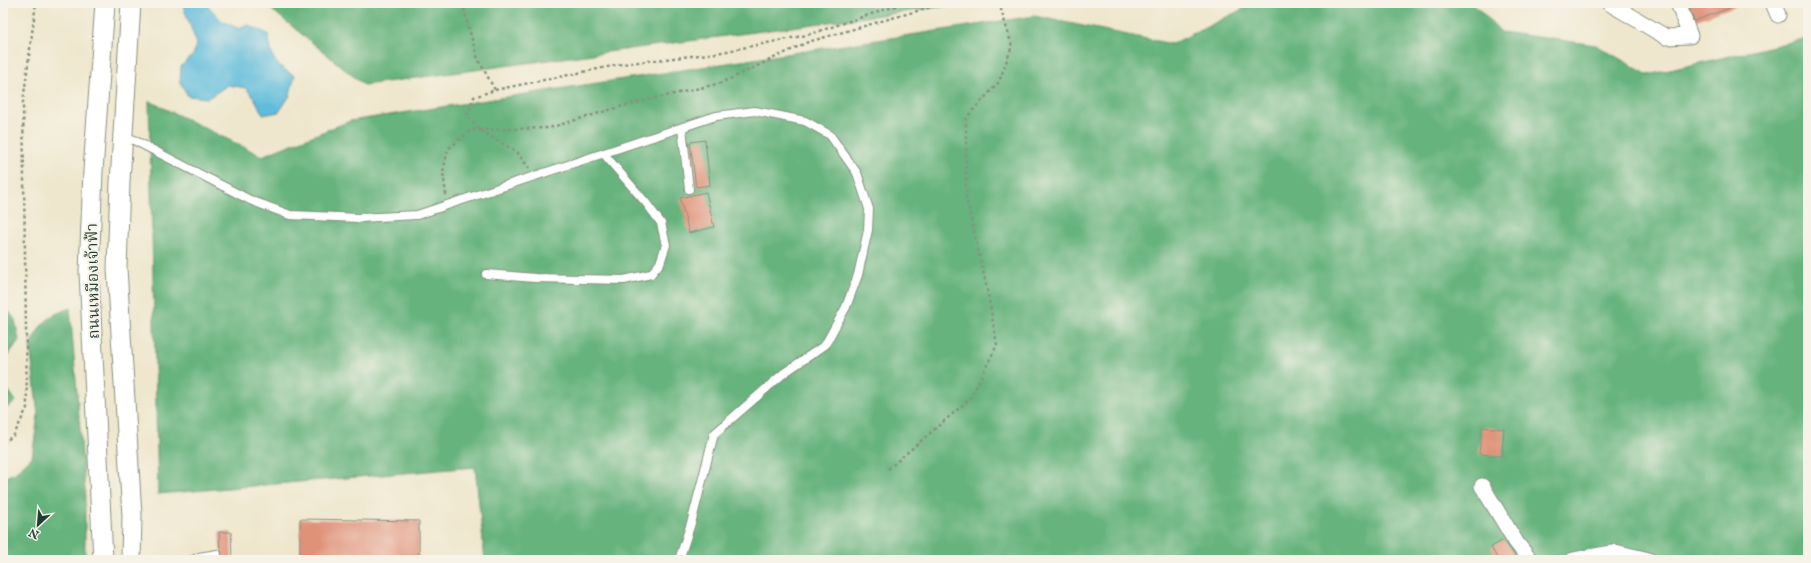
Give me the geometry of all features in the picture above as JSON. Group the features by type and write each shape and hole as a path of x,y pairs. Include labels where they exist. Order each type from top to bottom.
{"street":[{"name":"ถนนเหมืองเจ้าฟ้า","path":"103,560 89,272 93,170 105,3"},
{"name":"ถนนเหมืองเจ้าฟ้า","path":"131,3 118,268 132,516 131,560"},
{"path":"1610,3 1666,37 1690,36 1678,3"},
{"path":"1482,486 1516,542 1530,560"},
{"path":"1573,560 1615,552 1649,560"}],"lane":[{"path":"124,135 250,200 290,216 359,218 417,215 536,177 716,116 755,111 805,121 830,135 857,172 869,209 868,230 858,275 846,307 825,345 784,373 714,434 692,520 679,560"},
{"path":"682,128 689,189"},
{"path":"486,274 535,278 624,280 651,274 660,263 666,245 661,223 647,204 604,154"},
{"path":"193,560 199,557 217,554"}],"path":[{"path":"3,443 14,435 27,408 23,102 36,3"},
{"path":"464,3 468,26 478,59 495,90"},
{"path":"536,177 517,152 481,131 467,116 474,97 495,90 622,64 717,53 800,37 905,3"},
{"path":"448,206 443,172 448,149 472,130 549,128 624,106 721,83 808,42 945,3"},
{"path":"888,469 970,399 997,345 987,288 966,197 966,118 999,82 1012,46 1000,6 990,3"}],"green space":[{"path":"261,3 969,3 364,85 266,5"},
{"path":"1255,3 1473,3 1501,32 1596,45 1648,75 1808,38 1808,560 485,560 475,467 158,494 149,101 262,156 350,121 1034,16 1172,44"},
{"path":"3,303 15,320 19,340 3,363"},
{"path":"70,308 85,490 85,560 3,560 3,478 15,473 32,457 38,415 30,345 41,326 53,315"},
{"path":"3,383 16,401 3,411"}],"water":[{"path":"182,3 202,3 208,6 221,20 239,29 248,25 268,34 274,60 281,67 295,76 289,97 279,112 263,115 256,101 246,88 228,85 208,98 188,96 180,82 181,66 193,55 197,44"}],"building":[{"path":"1688,3 1741,3 1741,4 1694,21"},
{"path":"705,140 710,185 696,187 690,142"},
{"path":"706,192 714,227 689,233 680,198"},
{"path":"1482,427 1504,429 1502,456 1479,454"},
{"path":"300,519 419,521 419,560 300,560"},
{"path":"219,532 231,532 232,560 220,560 222,553 220,549"},
{"path":"1504,540 1517,560 1498,560 1491,547"}]}
